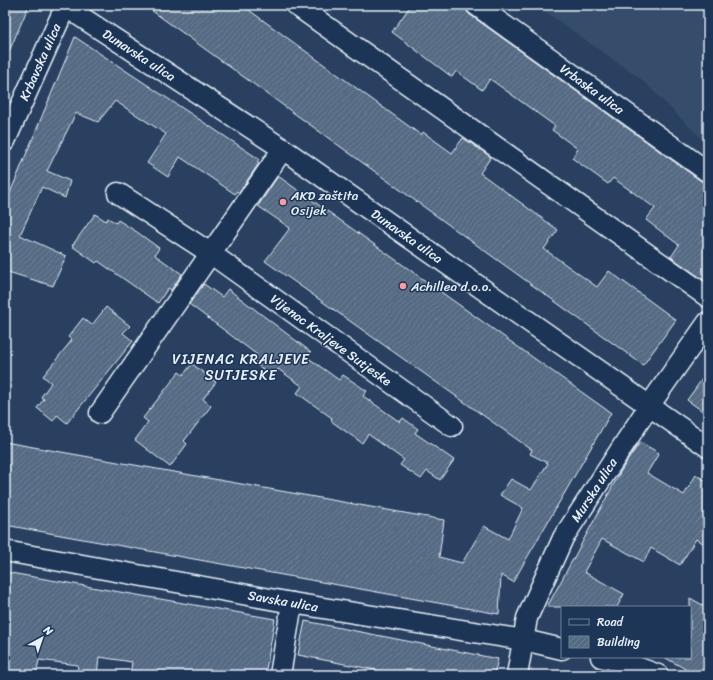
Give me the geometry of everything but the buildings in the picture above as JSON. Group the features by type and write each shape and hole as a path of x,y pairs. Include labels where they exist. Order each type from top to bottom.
{"street":[{"name":"Krbavska ulica","path":"5,141 65,5"},
{"name":"Dunavska ulica","path":"65,5 283,149 708,447"},
{"path":"296,5 708,297"},
{"name":"Vrbaska ulica","path":"476,5 708,172"},
{"path":"100,412 283,149"},
{"name":"Vijenac Kraljeve Sutjeske","path":"118,193 210,253 452,426"},
{"name":"Murska ulica","path":"517,675 528,618 563,538 649,406 708,322"},
{"name":"Savska ulica","path":"5,551 292,603 524,640 561,649"},
{"path":"283,675 280,675 292,603"},
{"path":"606,658 620,661 658,675"}],"shaded area":[{"path":"536,5 708,5 708,145 641,79"}],"place":[{"name":"AKD zaštita Osijek","path":"283,202"},
{"name":"Achillea d.o.o.","path":"403,286"}],"district":[{"name":"VIJENAC KRALJEVE SUTJESKE","path":"241,368"}]}
